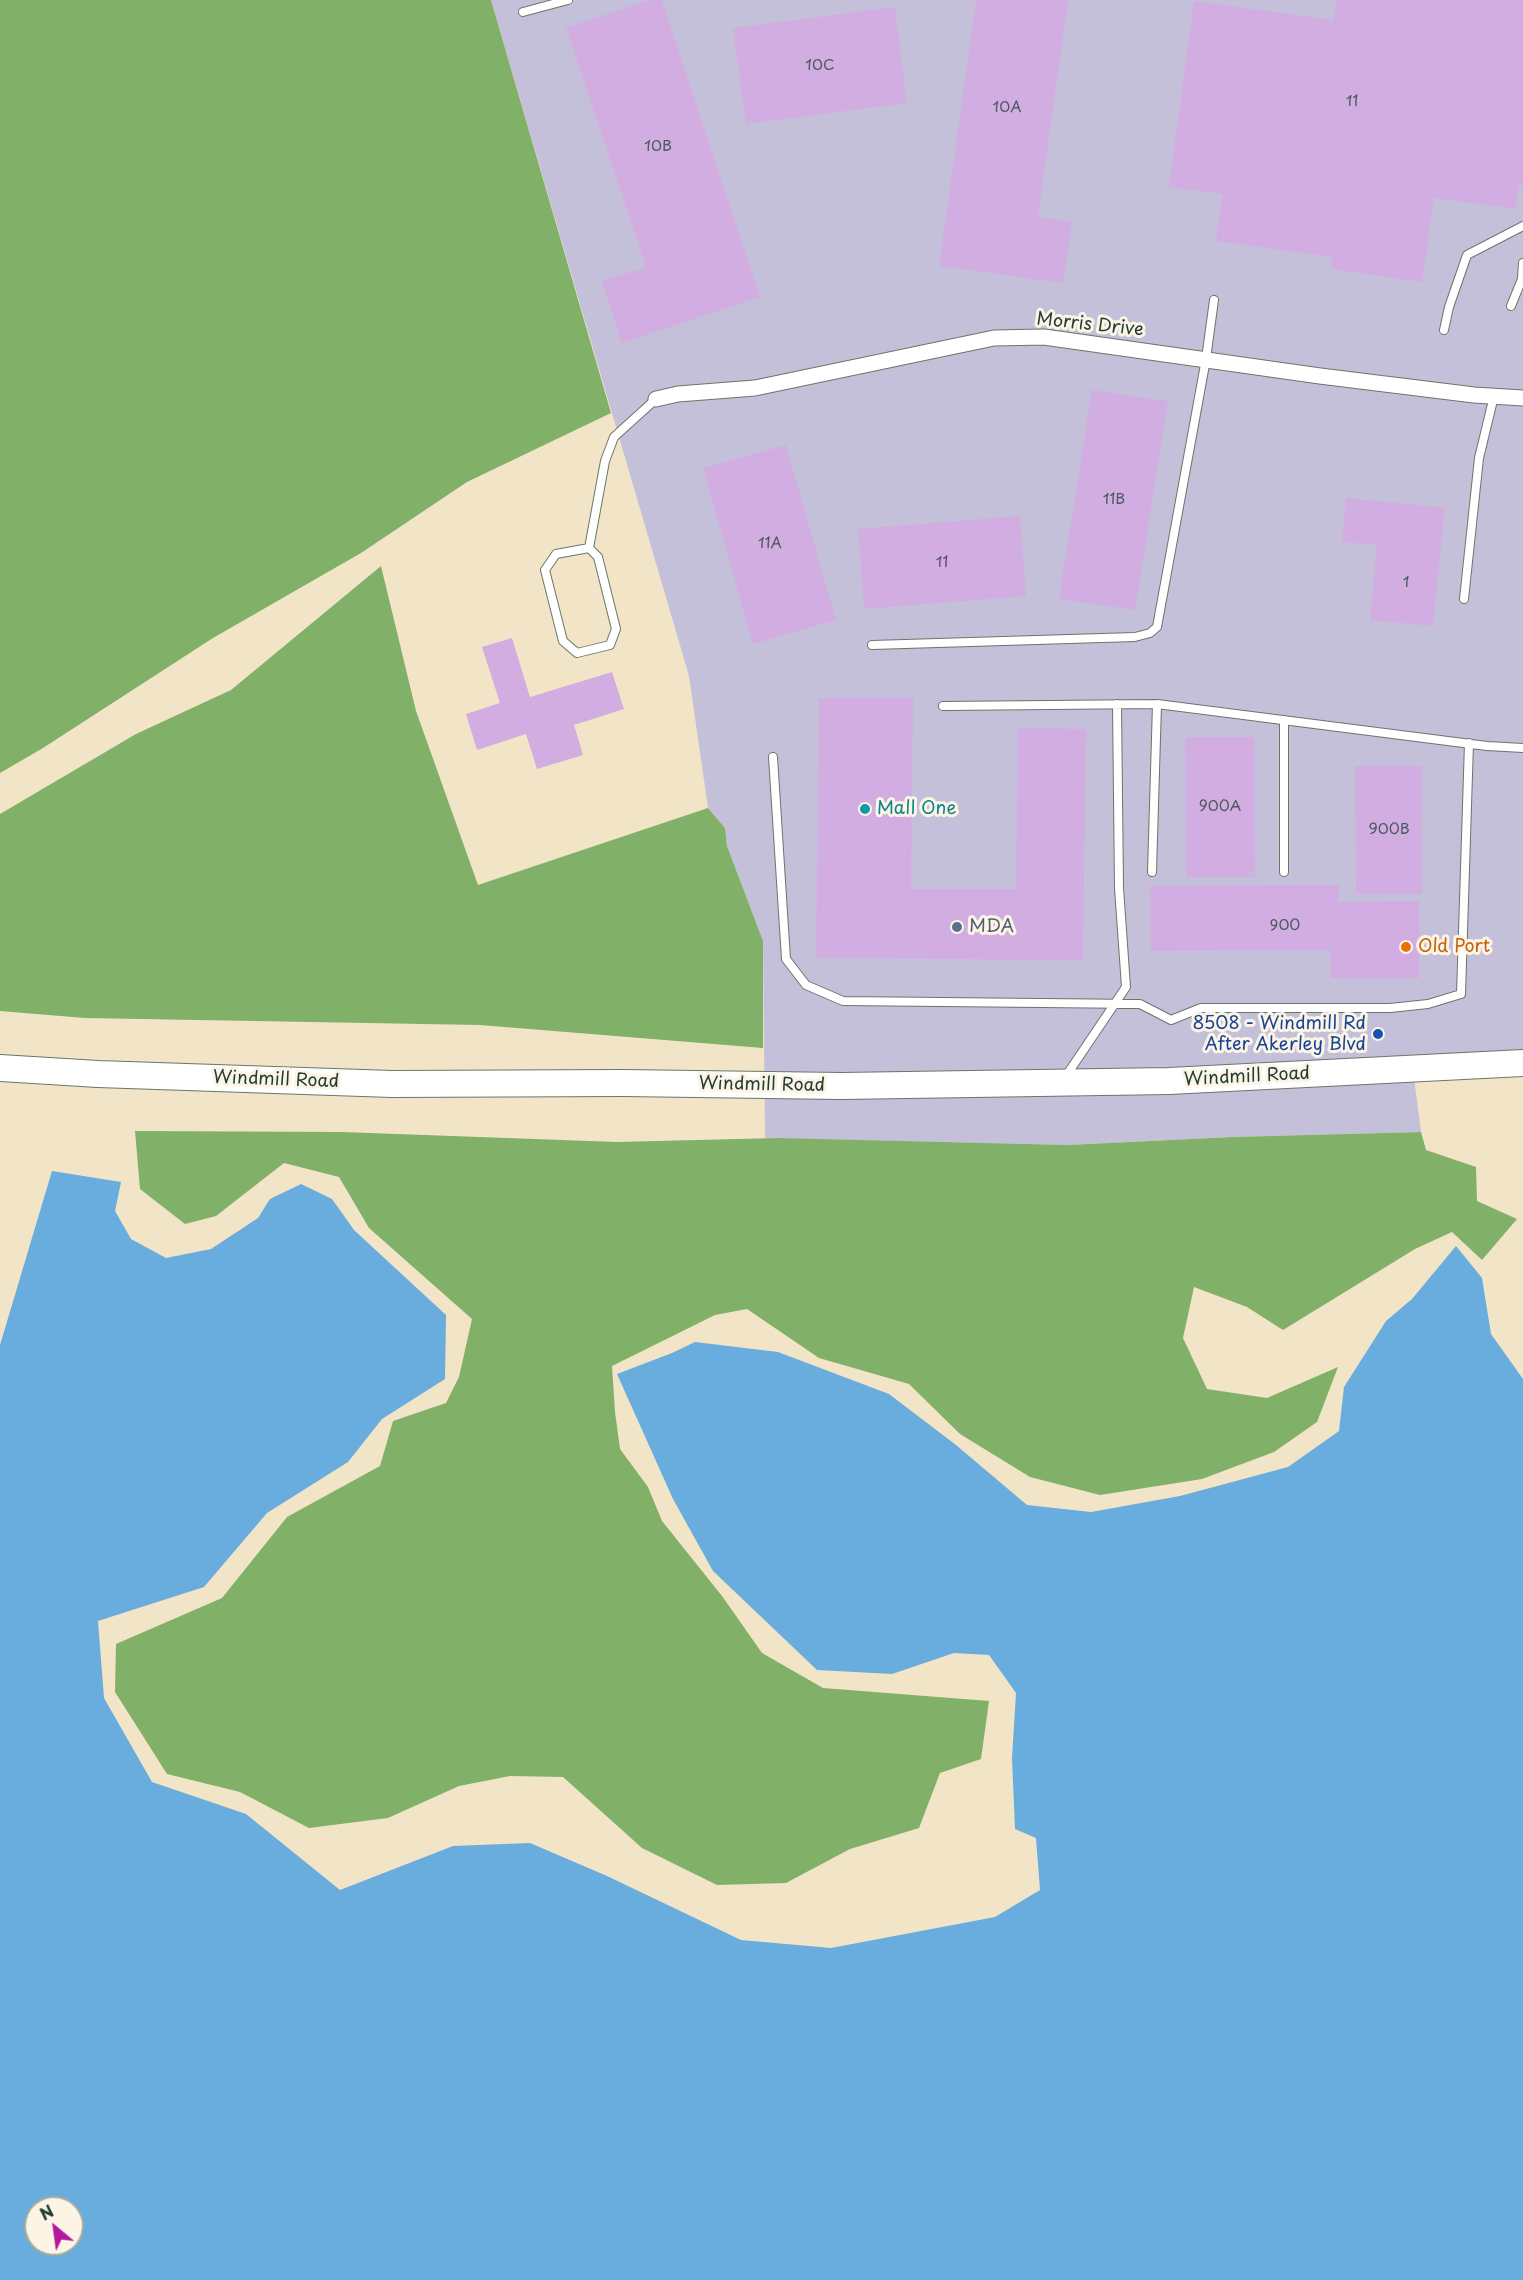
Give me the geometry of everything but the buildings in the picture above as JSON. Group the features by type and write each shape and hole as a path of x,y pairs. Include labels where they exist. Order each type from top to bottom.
{"main road":[{"name":"Windmill Road","path":"0,1068 98,1074 392,1084 622,1083 841,1086 1169,1081 1523,1063"}],"street":[{"name":"Morris Drive","path":"656,399 678,394 754,388 994,338 1044,337 1320,376 1523,398"}],"lane":[{"path":"523,12 568,0"},
{"path":"1444,330 1449,307 1467,255 1523,226"},
{"path":"1511,306 1522,279 1523,263"},
{"path":"872,645 1135,637 1150,633 1157,627 1206,359 1214,300"},
{"path":"1464,599 1479,458 1494,396"},
{"path":"588,548 605,461 614,437 656,399"},
{"path":"588,548 598,557 616,629 610,645 577,653 563,641 545,570 556,554 588,548"},
{"path":"1061,1083 1126,987 1119,888 1117,704"},
{"path":"1152,872 1156,704"},
{"path":"943,706 1156,704 1523,748"},
{"path":"1284,720 1284,872"},
{"path":"773,757 786,959 806,985 843,1001 1140,1004 1171,1020 1201,1008 1390,1008 1428,1004 1461,994 1469,743"}],"shaded area":[{"path":"491,0 1523,0 1523,1059 1413,1070 1421,1132 1233,1137 1068,1145 765,1138 763,941 727,846 725,828 708,808 689,676"}],"green space":[{"path":"0,0 491,0 611,413 467,482 361,553 213,638 43,748 0,773"},
{"path":"381,566 416,711 478,885 708,808 725,828 727,846 763,941 763,1048 480,1025 85,1018 0,1011 0,814 136,734 231,690"},
{"path":"135,1131 342,1132 617,1142 778,1138 1068,1145 1233,1137 1421,1132 1426,1150 1476,1167 1477,1201 1517,1219 1482,1260 1452,1232 1415,1249 1283,1330 1247,1307 1194,1287 1183,1338 1207,1389 1267,1398 1338,1367 1317,1422 1274,1452 1202,1479 1100,1495 1030,1477 960,1434 909,1384 819,1358 747,1309 715,1315 612,1366 620,1449 648,1487 662,1521 722,1596 762,1653 823,1688 989,1701 981,1759 940,1773 919,1828 850,1849 786,1883 717,1885 642,1848 563,1777 510,1776 459,1786 388,1818 309,1828 240,1792 167,1774 115,1692 116,1644 222,1598 287,1517 380,1466 393,1421 446,1403 459,1377 472,1319 369,1228 339,1177 284,1163 216,1216 185,1224 140,1189"}],"water":[{"path":"52,1171 121,1182 115,1211 131,1239 166,1258 211,1249 258,1218 270,1199 301,1184 332,1199 354,1230 446,1315 445,1379 382,1419 348,1462 267,1513 204,1587 98,1621 104,1698 152,1782 246,1814 340,1890 453,1846 530,1843 607,1876 741,1940 831,1948 995,1917 1040,1890 1036,1838 1015,1829 1012,1758 1016,1693 989,1655 954,1653 892,1674 817,1670 713,1571 673,1499 617,1374 695,1342 778,1352 889,1394 956,1445 1027,1505 1091,1512 1180,1496 1288,1467 1339,1431 1344,1387 1386,1321 1412,1299 1456,1246 1482,1278 1491,1334 1523,1379 1523,2280 0,2280 0,1345"}],"place":[{"name":"Mall One","path":"865,809"},
{"name":"MDA","path":"957,927"},
{"name":"Old Port","path":"1406,947"},
{"name":"8508 - Windmill Rd After Akerley Blvd","path":"1378,1034"}]}
